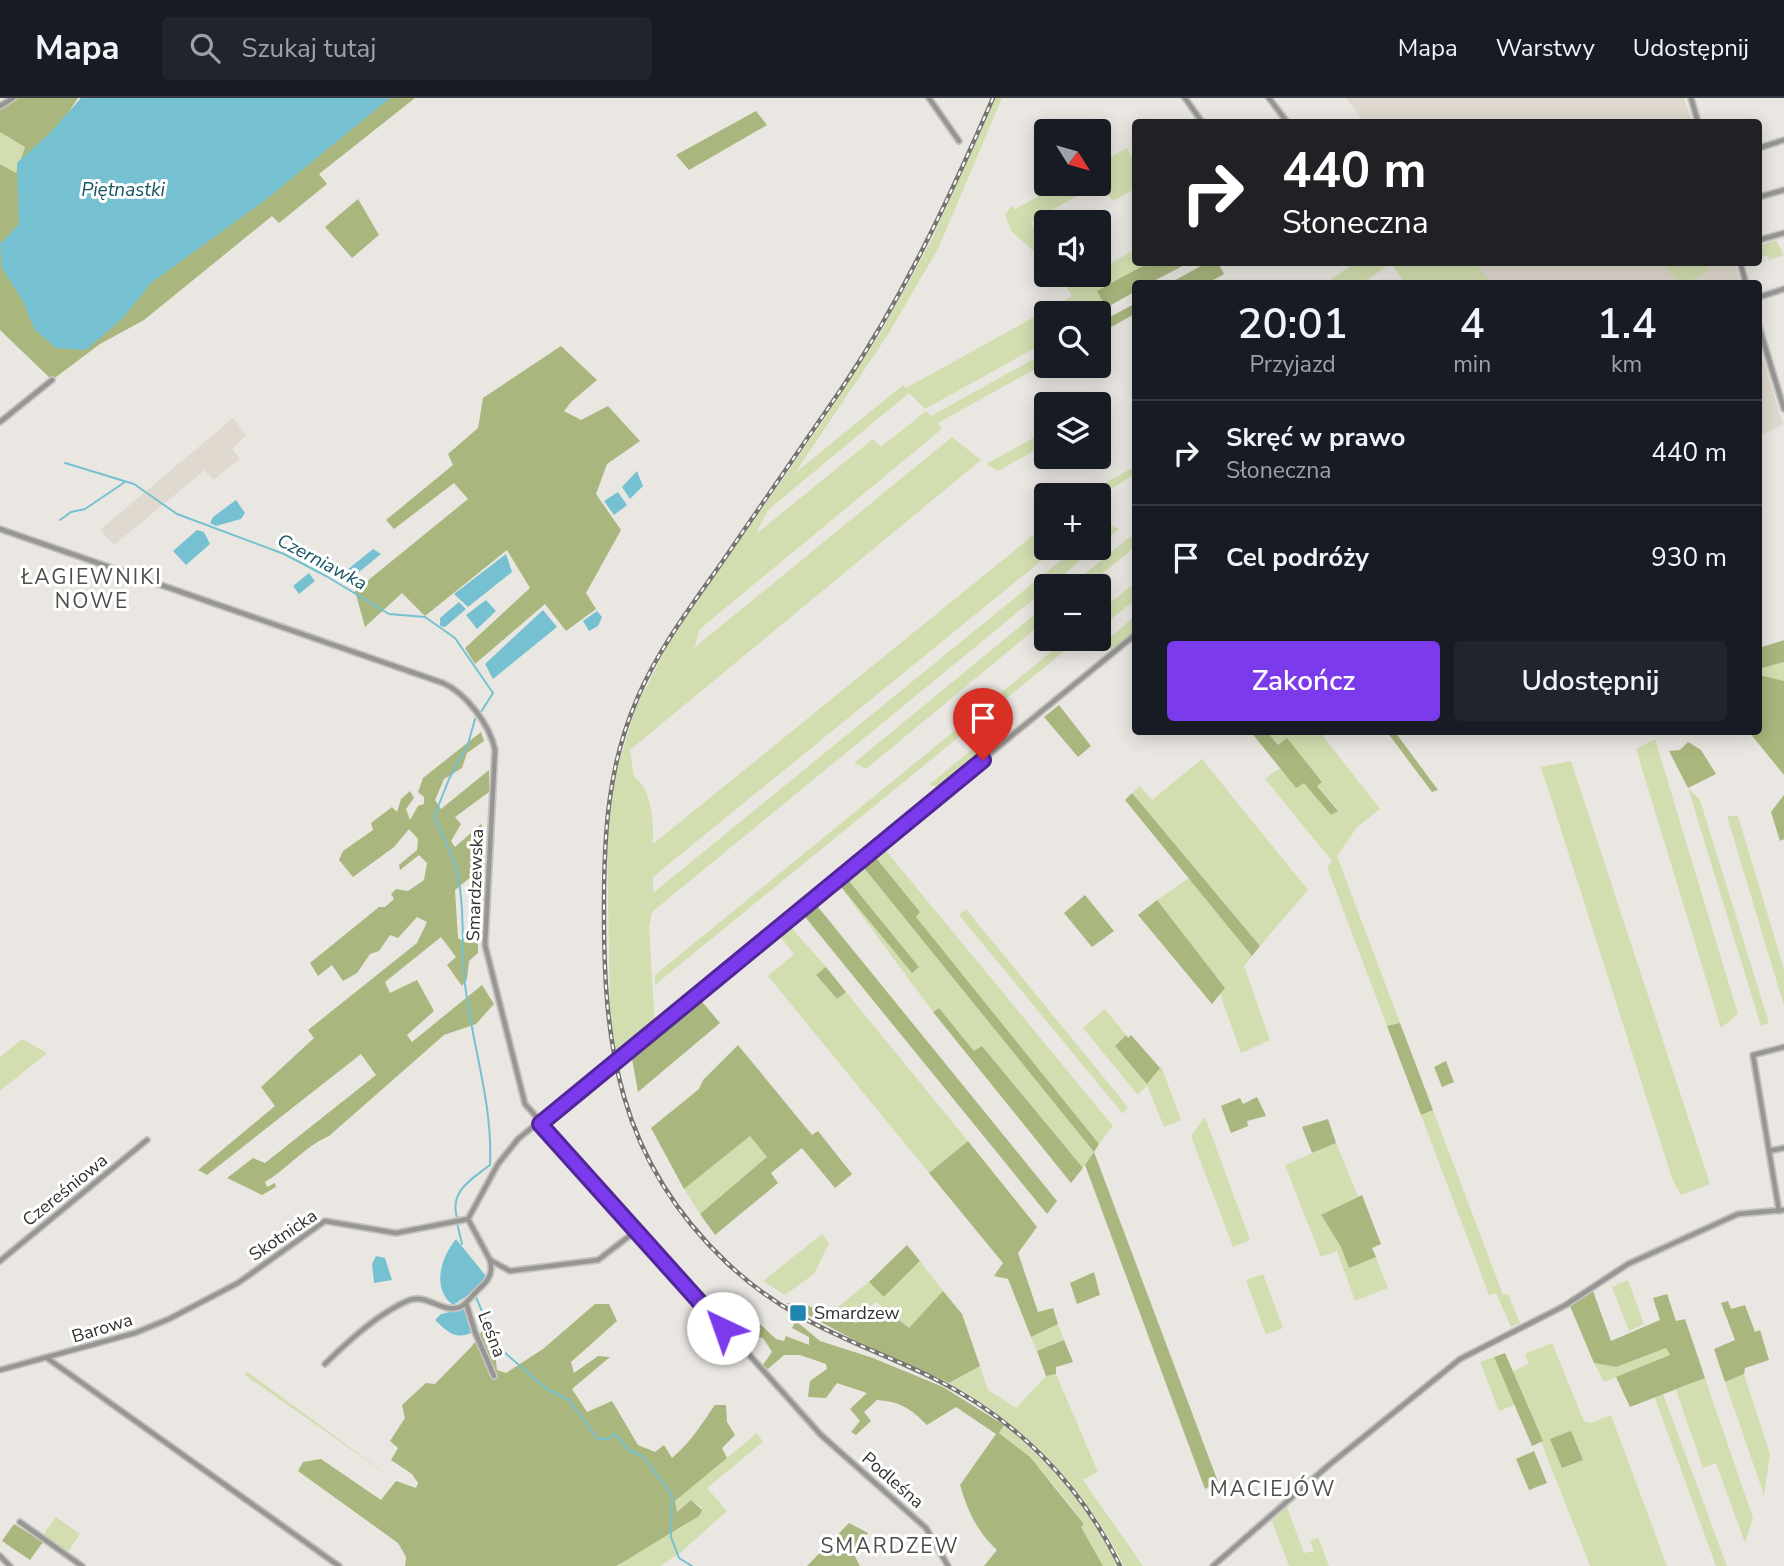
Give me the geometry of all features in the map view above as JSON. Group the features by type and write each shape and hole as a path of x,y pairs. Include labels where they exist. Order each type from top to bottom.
{"street":[{"path":"0,106 13,98"},
{"path":"929,98 959,141"},
{"path":"1185,98 1200,119"},
{"path":"1269,98 1285,119"},
{"path":"1691,98 1697,119"},
{"path":"1762,147 1784,140"},
{"path":"1762,196 1784,190"},
{"path":"1762,239 1784,233"},
{"path":"1762,296 1784,289"},
{"path":"1762,337 1784,409"},
{"path":"0,422 52,380"},
{"name":"Smardzewska","path":"0,529 443,683 460,695 487,728 493,743 485,945 527,1109 839,1452"},
{"path":"325,1364 369,1327 408,1300 420,1297 451,1308 466,1302 488,1281 491,1272 490,1260 468,1219 491,1175 513,1144 1132,637"},
{"path":"1213,1566 1329,1465 1460,1359 1564,1306 1628,1264 1746,1212 1781,1211 1753,1055 1784,1046"},
{"name":"Czereśniowa","path":"0,1261 147,1140"},
{"path":"1769,1151 1784,1148"},
{"name":"Skotnicka","path":"206,1299 238,1283 325,1222 396,1234 468,1219"},
{"path":"490,1260 510,1271 598,1259 636,1231"},
{"name":"Barowa","path":"0,1370 135,1333 206,1299"},
{"name":"Leśna","path":"466,1302 475,1332 494,1376"},
{"path":"47,1358 339,1566"},
{"name":"Podleśna","path":"839,1452 920,1522 948,1566"},
{"path":"20,1522 82,1566"},
{"path":"0,1556 10,1566"}],"shaded area":[{"path":"1346,98 1684,98 1691,119 1362,119"},
{"path":"1468,266 1735,266 1739,280 1479,280"},
{"path":"1762,355 1783,424 1762,435"},
{"path":"233,418 246,435 232,449 240,459 213,480 205,470 114,545 100,530"}],"green space":[{"name":"Piętnastki","path":"11,98 78,98 58,128 364,98 415,98 319,174 327,184 279,223 272,216 144,320 100,344 52,380 0,330 0,164 16,173 25,147 0,132 0,105"},
{"path":"995,98 1002,98 938,249 887,336 795,473 903,385 906,388 1034,317 1034,349 925,409 909,393 768,510 756,534 873,439 881,447 926,411 931,416 1034,359 1034,370 938,423 942,429 700,629 694,648 952,437 981,460 630,750 634,777 645,789 651,807 653,844 1034,535 1034,560 1042,560 653,877 653,893 1034,582 1034,599 652,912 649,926 655,1026 615,1059 610,1020 607,832 614,780 635,709 671,639 819,427 880,334 931,241"},
{"path":"756,111 767,125 689,170 676,155"},
{"path":"0,132 25,146 16,173 0,164"},
{"path":"1127,148 1132,157 1132,190 1113,201 1109,196 1111,157"},
{"path":"1039,196 1077,196 1052,210 1034,210 1034,220 1031,222 1034,229 1034,251 1012,232 1005,215 1011,206 1015,209"},
{"path":"358,199 379,235 352,258 325,227"},
{"path":"1776,240 1784,255 1769,260 1768,255 1762,257 1762,245"},
{"path":"1132,251 1132,266 1143,266 1111,284 1111,263"},
{"path":"1143,266 1182,266 1156,280 1132,280 1132,293 1111,305 1111,301 1102,301 1097,291 1111,287 1111,283"},
{"path":"1201,266 1220,266 1224,274 1213,280 1175,280"},
{"path":"1350,266 1387,266 1367,280 1330,280"},
{"path":"1393,266 1478,266 1489,280 1403,280"},
{"path":"1665,266 1706,266 1709,270 1692,280 1675,279"},
{"path":"1069,287 1105,287 1098,291 1103,301 1063,301 1072,296"},
{"path":"1132,305 1132,315 1111,327 1111,317"},
{"path":"561,346 597,380 564,411 581,420 608,406 640,441 607,464 596,494 621,530 586,593 596,609 566,631 545,604 475,664 465,648 530,588 507,550 425,616 402,593 365,627 355,591 468,499 454,483 394,529 386,520 453,465 448,454 478,428 483,398"},
{"path":"1034,438 1034,451 998,471 986,464"},
{"path":"1132,468 1132,476 1111,489 1111,483 1105,483"},
{"path":"1111,525 1119,529 1111,536"},
{"path":"1131,536 1132,549 1102,574 1085,574 1102,560 1111,560 1111,552"},
{"path":"1061,560 1081,560 1064,574 1044,574"},
{"path":"1132,585 1132,602 1111,619 1111,602"},
{"path":"1034,615 1034,630 866,769 854,763"},
{"path":"1132,618 1132,634 1112,650 1111,637"},
{"path":"1784,640 1784,662 1762,668 1762,647"},
{"path":"1052,651 1064,651 655,985 655,975"},
{"path":"1784,662 1784,681 1762,676 1762,668"},
{"path":"1762,676 1784,681 1784,775 1751,735 1762,735"},
{"path":"1059,705 1091,746 1078,757 1044,717"},
{"path":"481,732 484,741 467,753 462,768 444,779 435,800 441,809 489,770 489,792 455,817 461,824 451,841 455,847 481,824 485,832 484,866 455,890 458,938 466,943 473,939 478,943 478,953 469,961 467,979 462,986 447,965 456,957 441,937 385,982 390,993 417,980 434,1011 407,1035 412,1042 482,985 494,1004 476,1024 444,1035 329,1136 265,1182 267,1187 275,1183 276,1187 262,1195 227,1178 253,1158 265,1163 376,1075 361,1054 207,1175 198,1170 275,1106 261,1087 314,1038 308,1030 417,943 427,922 417,917 398,938 390,935 379,951 370,954 357,973 343,981 332,965 318,976 310,963 379,907 385,907 394,899 391,894 396,889 408,891 424,880 427,863 419,855 400,870 399,865 417,850 418,839 409,829 394,847 353,877 339,860 343,851 373,830 371,823 392,807 397,812 401,799 410,791 414,798 406,809 410,820 418,806 424,804 424,797 418,792 423,778"},
{"path":"992,733 1001,743 943,788 929,785"},
{"path":"1253,735 1270,735 1278,745 1287,738 1322,782 1317,786 1338,811 1331,815 1304,783 1296,788"},
{"path":"1270,735 1322,735 1380,809 1357,827 1337,856 1400,1023 1387,1026 1327,867 1332,861 1265,779 1280,768 1296,787 1304,782 1331,815 1338,810 1317,785 1322,782 1286,739 1278,745"},
{"path":"1389,735 1397,735 1438,790 1432,792"},
{"path":"1655,739 1738,1014 1721,1028 1636,749"},
{"path":"1688,742 1701,750 1716,774 1688,788 1669,751 1680,750"},
{"path":"1202,759 1308,890 1260,946 1132,793 1140,786 1152,800"},
{"path":"1571,761 1710,1184 1681,1195 1672,1178 1541,767"},
{"path":"1688,788 1700,800 1769,1023 1761,1026"},
{"path":"1132,793 1260,946 1252,956 1125,800"},
{"path":"1784,795 1784,839 1780,841 1771,812"},
{"path":"1727,816 1738,816 1784,969 1784,1006"},
{"path":"882,846 1113,1126 1099,1144 915,917 920,912 872,853"},
{"path":"872,853 920,912 916,917 1099,1144 1094,1152 860,863"},
{"path":"860,863 1094,1152 1083,1168 982,1046 975,1052 939,1008 933,1012 837,882 911,972 919,967 845,876"},
{"path":"845,876 919,967 912,973 837,882"},
{"path":"1189,878 1252,956 1244,966 1270,1040 1241,1053 1220,994 1225,988 1157,900"},
{"path":"1085,895 1114,931 1092,947 1064,913"},
{"path":"1157,900 1225,988 1212,1004 1138,915"},
{"path":"814,902 1057,1201 1047,1214 802,913"},
{"path":"966,909 1128,1107 1123,1114 959,915"},
{"path":"788,924 826,967 816,976 837,999 846,992 968,1141 929,1173 768,976 794,954 777,933"},
{"path":"826,967 846,992 837,999 816,975"},
{"path":"698,997 720,1023 638,1092 631,1053"},
{"path":"939,1008 974,1051 982,1046 1083,1168 1071,1183 933,1012"},
{"path":"1105,1009 1126,1035 1115,1045 1147,1083 1161,1066 1181,1120 1164,1127 1147,1085 1138,1095 1083,1028"},
{"path":"1400,1023 1433,1110 1421,1115 1387,1026"},
{"path":"1126,1035 1128,1038 1131,1035 1160,1068 1147,1084 1115,1046"},
{"path":"22,1039 47,1053 0,1091 0,1057"},
{"path":"738,1045 812,1135 818,1131 852,1174 835,1188 802,1148 771,1173 778,1183 715,1235 700,1214 767,1157 750,1136 684,1189 651,1128 699,1089 703,1080"},
{"path":"1446,1061 1454,1082 1442,1087 1434,1067"},
{"path":"1257,1097 1266,1116 1247,1121 1248,1126 1231,1133 1221,1106 1240,1098 1243,1104"},
{"path":"1433,1110 1503,1295 1508,1294 1520,1323 1511,1327 1496,1293 1489,1295 1421,1115"},
{"path":"1205,1117 1250,1240 1233,1247 1191,1136"},
{"path":"1328,1119 1336,1143 1312,1153 1302,1127"},
{"path":"750,1136 768,1158 700,1214 684,1189"},
{"path":"968,1141 1037,1227 1018,1253 1038,1312 1053,1308 1058,1324 1031,1337 1008,1279 994,1276 1003,1263 929,1173"},
{"path":"1336,1143 1358,1196 1321,1216 1341,1247 1349,1268 1376,1257 1388,1288 1355,1301 1337,1251 1321,1257 1285,1165"},
{"path":"1094,1152 1218,1482 1205,1489 1085,1165"},
{"path":"1362,1195 1381,1244 1372,1248 1376,1257 1349,1268 1341,1247 1321,1215"},
{"path":"822,1234 829,1243 814,1274 785,1295 763,1281"},
{"path":"907,1245 920,1261 884,1297 869,1282"},
{"path":"920,1261 943,1291 909,1328 876,1302 854,1316 835,1309 869,1282 885,1297"},
{"path":"1094,1272 1100,1295 1077,1304 1070,1283"},
{"path":"1263,1274 1283,1328 1266,1335 1246,1280"},
{"path":"1628,1280 1644,1324 1629,1331 1612,1287"},
{"path":"943,1291 962,1314 980,1366 949,1383 854,1340 786,1303 803,1304 856,1323 882,1307 909,1328"},
{"path":"1593,1291 1611,1341 1660,1320 1653,1298 1667,1294 1676,1321 1685,1319 1705,1378 1630,1407 1616,1377 1670,1355 1666,1348 1616,1367 1594,1363 1570,1306"},
{"path":"1728,1301 1731,1309 1745,1305 1755,1332 1760,1330 1769,1360 1745,1368 1744,1374 1725,1382 1714,1349 1735,1340 1721,1303"},
{"path":"595,1304 609,1304 617,1321 571,1362 574,1373 598,1356 610,1357 572,1389 587,1412 612,1401 638,1445 655,1452 664,1445 672,1458 715,1405 726,1405 727,1422 735,1435 722,1448 727,1458 675,1501 677,1512 691,1500 702,1510 699,1516 625,1561 616,1566 405,1566 406,1557 398,1543 298,1471 303,1462 321,1459 381,1500 396,1481 416,1488 418,1483 412,1474 391,1460 398,1448 390,1441 405,1418 402,1405 426,1383 435,1384 472,1346 484,1328 495,1352 497,1370 506,1373 543,1349"},
{"path":"796,1321 820,1341 873,1358 943,1387 1004,1425 999,1433 1030,1457 1084,1524 1081,1527 1103,1566 984,1566 997,1550 974,1520 960,1485 996,1434 956,1407 927,1425 905,1407 877,1400 864,1412 871,1421 856,1435 851,1432 860,1421 850,1409 867,1393 837,1383 826,1398 808,1397 810,1381 827,1369 826,1364 800,1355 784,1355 768,1369 762,1366 772,1352 763,1338 753,1336 760,1324 776,1339 784,1341 786,1336 809,1345 809,1337 792,1328"},
{"path":"1058,1324 1064,1340 1037,1351 1031,1337"},
{"path":"1064,1340 1073,1362 1056,1367 1056,1374 1046,1376 1037,1351"},
{"path":"1552,1343 1584,1421 1591,1423 1611,1415 1667,1566 1590,1566 1513,1371 1529,1364 1525,1354"},
{"path":"1666,1348 1670,1356 1604,1382 1594,1363 1616,1367"},
{"path":"1505,1353 1543,1441 1532,1446 1494,1357"},
{"path":"1494,1357 1515,1405 1499,1411 1480,1362"},
{"path":"980,1366 988,1390 1016,1408 1046,1376 1056,1374 1098,1472 1083,1480 1143,1566 1124,1566 1091,1510 1028,1439 977,1400 949,1383"},
{"path":"246,1371 396,1481 245,1375"},
{"path":"1744,1374 1770,1454 1764,1495 1725,1382"},
{"path":"1705,1378 1753,1518 1745,1543 1716,1463 1703,1468 1676,1390"},
{"path":"1663,1394 1727,1566 1716,1566 1655,1398"},
{"path":"1004,1425 1038,1455 1069,1489 1095,1526 1117,1566 1103,1566 1081,1527 1084,1524 1065,1498 1034,1463 998,1432"},
{"path":"1571,1431 1583,1460 1562,1468 1550,1439"},
{"path":"757,1433 763,1442 707,1488 727,1511 680,1553 660,1566 616,1566 685,1525 702,1508 691,1500 677,1512 675,1501"},
{"path":"1534,1451 1547,1483 1529,1490 1516,1459"},
{"path":"1287,1507 1304,1553 1314,1551 1310,1541 1318,1537 1329,1566 1289,1566 1272,1521"},
{"path":"56,1517 80,1534 68,1552 43,1535"},
{"path":"849,1523 868,1533 852,1551 860,1566 807,1566"},
{"path":"14,1524 43,1542 30,1560 2,1541"}],"water":[{"name":"Piętnastki","path":"81,98 390,98 264,201 151,283 122,319 86,350 56,348 34,329 24,303 2,268 0,244 19,224 17,163 50,133"},
{"path":"637,471 643,486 630,499 622,487"},
{"path":"618,492 627,505 614,515 604,501"},
{"path":"236,500 245,513 241,519 216,526 210,523 213,517"},
{"path":"197,530 204,532 210,544 186,565 173,551"},
{"path":"373,549 381,554 347,582 341,575"},
{"path":"506,554 512,572 468,607 454,594"},
{"path":"309,573 315,581 299,594 293,586"},
{"path":"486,600 496,611 477,629 466,615"},
{"path":"459,602 466,609 445,627 440,626 440,618"},
{"path":"543,610 557,627 493,679 485,664"},
{"path":"597,611 602,617 598,626 589,631 583,621"},
{"path":"456,1239 486,1276 473,1292 453,1305 446,1298 440,1281 446,1255"},
{"path":"376,1256 385,1258 392,1280 374,1283 372,1264"},
{"path":"464,1309 471,1333 455,1335 435,1320 441,1314"}],"waterway":[{"name":"Czerniawka","path":"65,463 134,484 177,514 284,554 389,614 425,617 455,638 493,693 481,712"},
{"name":"Czerniawka","path":"60,520 71,512 85,509 125,482"},
{"name":"Czerniawka","path":"457,1218 455,1209 459,1193 490,1165 490,1142 465,984 459,882 452,857 434,817 449,779 468,744 475,719"},
{"path":"457,1223 462,1244"},
{"name":"Czerniawka","path":"475,1295 497,1346 547,1389 569,1400 598,1439 608,1439 615,1434 629,1450 644,1457 672,1496 671,1537 679,1558 692,1566"}],"railway":[{"path":"993,98 942,210 905,283 864,354 674,632 637,699 620,749 607,826 604,904 607,1005 624,1097 640,1141 661,1182 690,1223 726,1262 774,1301 824,1328 961,1393 1017,1432 1065,1480 1104,1536 1120,1566"}],"place":[{"name":"Smardzew","path":"798,1313"}],"district":[{"name":"ŁAGIEWNIKI NOWE","path":"92,589"},
{"name":"MACIEJÓW","path":"1273,1489"},
{"name":"SMARDZEW","path":"890,1546"}],"route":[{"path":"723,1328 540,1124 602,1070 619,1059 983,760"}]}
